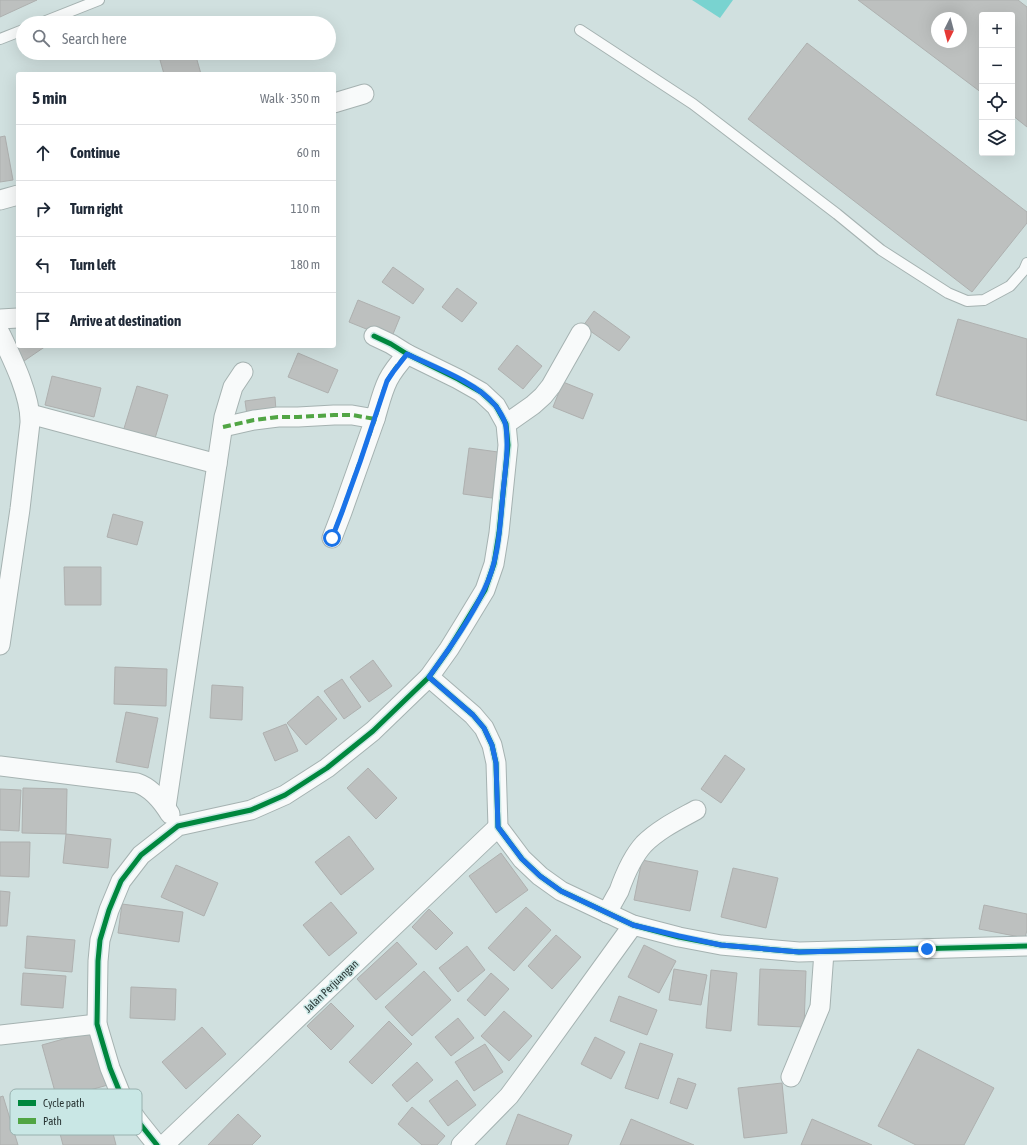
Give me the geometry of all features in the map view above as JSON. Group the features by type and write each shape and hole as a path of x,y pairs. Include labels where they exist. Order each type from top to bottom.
{"street":[{"path":"336,102 364,94"},
{"path":"0,200 16,196"},
{"path":"0,319 16,318"},
{"path":"0,333 12,358 28,403 30,414 20,509 0,645"},
{"path":"506,424 533,404 551,386 580,333"},
{"path":"119,1089 110,1068 97,1024 98,961 100,940 109,910 121,882 141,855 178,826 251,810 285,795 328,768 374,731 429,677 449,649 484,590 494,564 499,532 508,445 506,424 496,406 481,392 374,336"},
{"path":"332,538 375,419 387,381 407,354"},
{"path":"166,807 224,417 233,387 243,372"},
{"path":"30,414 217,464"},
{"path":"223,427 254,420 278,417 352,415 375,419"},
{"path":"429,677 473,715 484,728 492,745 496,763 498,827 522,859 540,876 561,891 633,925 721,945 799,952 1027,946"},
{"path":"0,766 144,786 156,795 166,807 178,826"},
{"path":"607,913 623,878 644,845 662,830 696,810"},
{"name":"Jalan Perjuangan","path":"164,1145 498,827"},
{"path":"461,1145 509,1096 633,925"},
{"path":"791,1077 820,1007 824,952"},
{"path":"0,1035 97,1024"},
{"path":"142,1126 157,1145"}],"lane":[{"path":"59,16 99,0"},
{"path":"580,30 694,104 837,214 881,250 948,293 967,301 984,300 1010,286 1024,270 1027,263"},
{"path":"0,39 16,33"}],"shaded area":[{"path":"692,0 733,0 720,18"}],"building":[{"path":"0,0 37,0 0,17"},
{"path":"858,0 1018,0 1027,7 1027,127 1015,117 1015,12 979,12 979,91"},
{"path":"807,43 1027,212 1027,223 972,292 748,119"},
{"path":"160,60 197,60 200,72 163,72"},
{"path":"5,136 13,180 0,182 0,137"},
{"path":"393,267 424,289 413,304 382,282"},
{"path":"457,288 477,303 462,322 442,307"},
{"path":"358,300 400,317 391,339 349,322"},
{"path":"594,311 630,337 619,351 583,326"},
{"path":"958,319 1027,339 1027,421 936,395"},
{"path":"517,345 542,366 523,389 498,369"},
{"path":"16,347 43,348 24,361 15,348"},
{"path":"298,353 338,370 328,393 288,377"},
{"path":"52,376 101,388 94,417 45,405"},
{"path":"563,382 593,394 583,419 553,407"},
{"path":"137,386 168,395 153,445 122,435"},
{"path":"275,397 276,411 247,415 245,401"},
{"path":"469,448 498,452 492,498 463,494"},
{"path":"113,514 143,522 137,545 107,537"},
{"path":"64,567 101,567 101,605 65,605"},
{"path":"373,660 392,686 369,702 350,677"},
{"path":"115,667 167,669 166,706 114,704"},
{"path":"342,679 361,707 344,719 324,691"},
{"path":"212,685 243,687 242,720 210,718"},
{"path":"318,696 337,719 306,745 287,723"},
{"path":"126,712 158,718 148,768 116,762"},
{"path":"286,724 298,751 275,761 263,733"},
{"path":"725,755 745,769 721,803 701,789"},
{"path":"368,768 397,798 376,819 347,788"},
{"path":"23,788 67,789 66,834 22,833"},
{"path":"0,789 21,790 19,831 0,830"},
{"path":"66,834 111,839 108,868 63,863"},
{"path":"349,836 374,869 341,895 315,862"},
{"path":"0,842 30,842 29,877 0,876"},
{"path":"501,853 528,890 496,913 469,876"},
{"path":"642,860 698,871 690,911 634,900"},
{"path":"176,865 218,883 204,916 161,897"},
{"path":"733,868 778,878 766,928 721,917"},
{"path":"0,891 10,892 7,926 0,926"},
{"path":"331,902 357,933 329,956 303,925"},
{"path":"122,904 183,912 179,942 118,933"},
{"path":"984,905 1027,914 1027,930 1025,938 979,929"},
{"path":"526,907 551,930 514,971 488,948"},
{"path":"429,909 453,933 436,950 412,927"},
{"path":"556,935 581,957 552,989 528,966"},
{"path":"27,936 75,940 72,972 25,968"},
{"path":"397,942 417,964 376,1000 357,979"},
{"path":"644,945 676,961 659,993 628,977"},
{"path":"467,946 485,970 458,992 439,968"},
{"path":"674,969 707,975 701,1005 669,1000"},
{"path":"760,969 806,971 804,1027 758,1025"},
{"path":"711,970 737,973 731,1031 706,1028"},
{"path":"424,971 451,1000 412,1036 385,1007"},
{"path":"23,973 66,976 63,1008 21,1005"},
{"path":"491,973 509,989 485,1016 467,1000"},
{"path":"131,987 176,989 175,1020 130,1018"},
{"path":"619,996 657,1010 647,1035 610,1021"},
{"path":"331,1003 354,1026 331,1050 307,1026"},
{"path":"504,1011 532,1036 509,1061 481,1036"},
{"path":"458,1018 474,1038 451,1056 435,1037"},
{"path":"389,1021 412,1044 372,1084 349,1062"},
{"path":"202,1027 226,1054 186,1089 162,1062"},
{"path":"92,1031 108,1085 93,1089 54,1089 42,1045"},
{"path":"595,1037 625,1052 611,1079 581,1064"},
{"path":"640,1043 673,1054 658,1099 625,1088"},
{"path":"485,1044 503,1072 474,1091 455,1062"},
{"path":"918,1049 994,1088 964,1145 916,1145 878,1126"},
{"path":"417,1062 433,1080 407,1102 392,1085"},
{"path":"678,1078 696,1084 687,1109 670,1103"},
{"path":"457,1080 476,1105 448,1126 429,1101"},
{"path":"782,1083 787,1133 744,1138 738,1088"},
{"path":"3,1096 10,1119 10,1135 15,1135 18,1145 0,1145 0,1097"},
{"path":"412,1107 445,1136 437,1145 422,1145 398,1124"},
{"path":"238,1114 261,1136 252,1145 208,1145"},
{"path":"518,1114 572,1135 568,1145 506,1145"},
{"path":"631,1119 694,1145 620,1145"},
{"path":"812,1119 872,1145 801,1145"},
{"path":"60,1135 113,1135 116,1145 63,1145"}],"marked path":[{"path":"223,427 254,420 278,417 352,415 375,419 382,394 388,380 394,369 407,354"},
{"path":"332,538 375,419"}],"cycle path":[{"path":"119,1089 110,1068 97,1024 98,961 100,940 109,910 121,881 141,855 178,826 251,810 285,795 327,768 373,731 429,677 449,649 485,590 494,564 499,533 508,445 506,424 496,406 481,392 374,336"},
{"path":"429,677 473,715 484,728 492,745 496,763 498,827 522,859 540,876 561,891 633,925 679,937 721,945 799,952 1027,946"},
{"path":"142,1126 157,1145"}],"route":[{"path":"332,538 360,462 387,381 407,354 481,392 496,406 506,424 508,445 499,532 494,564 484,590 449,649 429,677 473,715 484,728 492,745 496,763 498,827 522,859 540,876 561,891 633,925 679,936 721,945 799,952 927,949"}]}
